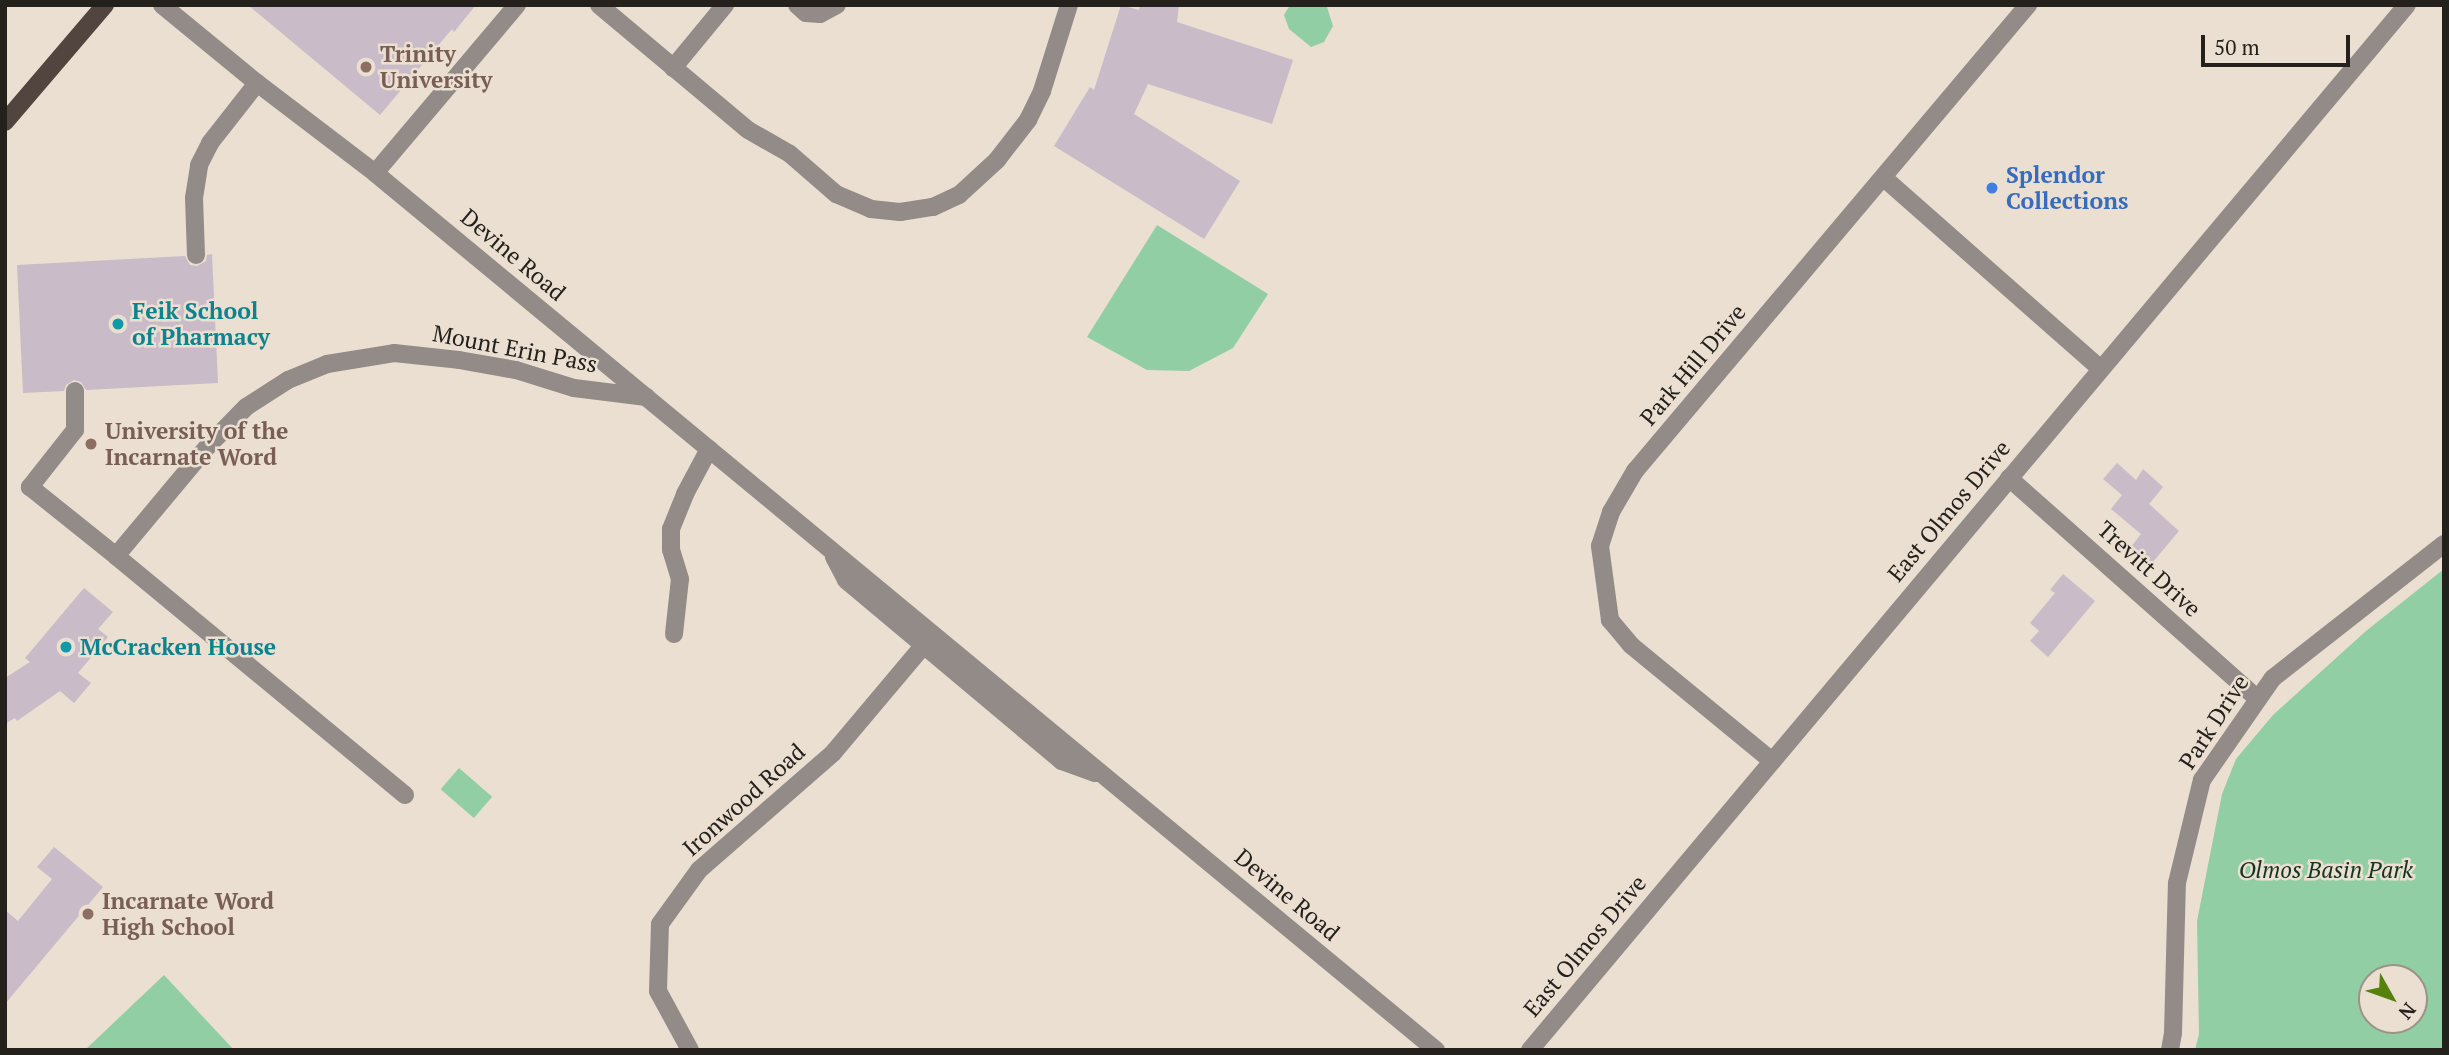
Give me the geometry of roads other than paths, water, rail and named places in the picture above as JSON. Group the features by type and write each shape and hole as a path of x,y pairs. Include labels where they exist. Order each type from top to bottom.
{"main road":[{"path":"5,122 105,5"}],"street":[{"name":"Devine Road","path":"162,5 257,83 375,173 1436,1050"},
{"path":"375,173 517,5"},
{"path":"598,5 748,130 790,154 851,203 871,209 900,212 933,207 959,195 997,160 1028,120 1042,91 1069,5"},
{"path":"673,68 725,5"},
{"path":"797,5 806,13 820,14 837,5"},
{"name":"Park Hill Drive","path":"1772,761 1631,645 1611,620 1600,546 1611,512 1635,471 2028,5"},
{"name":"East Olmos Drive","path":"1530,1050 2407,5"},
{"path":"196,255 194,198 199,165 210,144 257,83"},
{"path":"1884,178 2101,369"},
{"name":"Mount Erin Pass","path":"116,556 208,446 246,407 288,380 327,364 394,353 446,358 516,370 574,388 646,397"},
{"path":"75,391 75,430 30,487 405,795"},
{"path":"674,634 680,579 671,550 671,529 685,494 709,449"},
{"name":"Trevitt Drive","path":"2009,478 2257,698"},
{"name":"Park Drive","path":"2170,1050 2177,883 2202,780 2273,678 2444,544"},
{"name":"Devine Road","path":"829,548 846,580 1062,761 1107,778"},
{"name":"Ironwood Road","path":"690,1050 658,991 656,953 660,924 699,870 833,753 924,645"}],"place":[{"name":"Trinity University","path":"366,67"},
{"name":"Splendor Collections","path":"1992,188"},
{"name":"Feik School of Pharmacy","path":"118,324"},
{"name":"University of the Incarnate Word","path":"91,444"},
{"name":"McCracken House","path":"66,647"},
{"name":"Incarnate Word High School","path":"88,914"}],"park label":[{"name":"Olmos Basin Park","path":"2326,870"}]}
